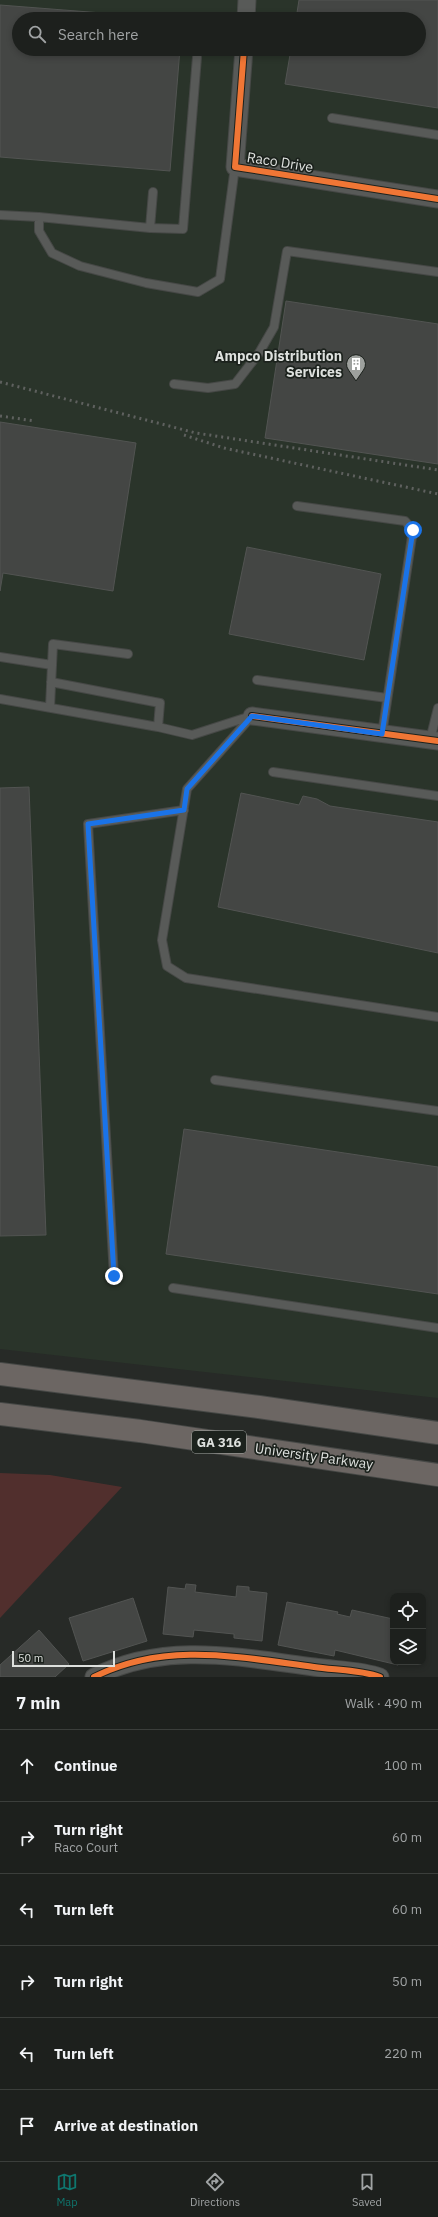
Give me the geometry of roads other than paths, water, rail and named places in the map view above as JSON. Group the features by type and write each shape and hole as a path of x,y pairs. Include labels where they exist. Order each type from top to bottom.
{"highway":[{"path":"0,1374 259,1407 438,1433"},
{"name":"University Parkway","path":"0,1414 140,1431 438,1475"}],"street":[{"path":"246,12 247,0"},
{"name":"Raco Drive","path":"243,56 235,167 438,199"},
{"path":"252,716 434,741"},
{"path":"94,1677 112,1668 159,1656 209,1655 223,1655 380,1677"}],"lane":[{"path":"0,215 39,217 150,228 183,229 197,57"},
{"path":"332,118 438,135"},
{"path":"39,217 39,231 52,253 73,263 146,283 198,292 220,278 235,167"},
{"path":"150,228 153,192"},
{"path":"174,384 208,388 235,384 259,353 274,328 288,251 438,272"},
{"path":"297,506 406,521 413,530 382,734"},
{"path":"50,707 53,644 128,654"},
{"path":"0,658 52,665"},
{"path":"257,680 387,698"},
{"path":"51,682 160,703 158,727"},
{"path":"0,699 158,727 192,735 252,716"},
{"path":"434,741 438,708"},
{"path":"252,716 187,789 162,940 167,966 186,978 438,1017"},
{"path":"273,772 438,796"},
{"path":"114,1276 88,824 184,810"},
{"path":"215,1080 438,1111"},
{"path":"173,1288 438,1328"}],"railway":[{"path":"0,382 196,433 438,470"},
{"path":"0,416 35,421"},
{"path":"184,435 224,448 438,494"}],"place":[{"name":"Ampco Distribution Services","path":"356,381"}]}
